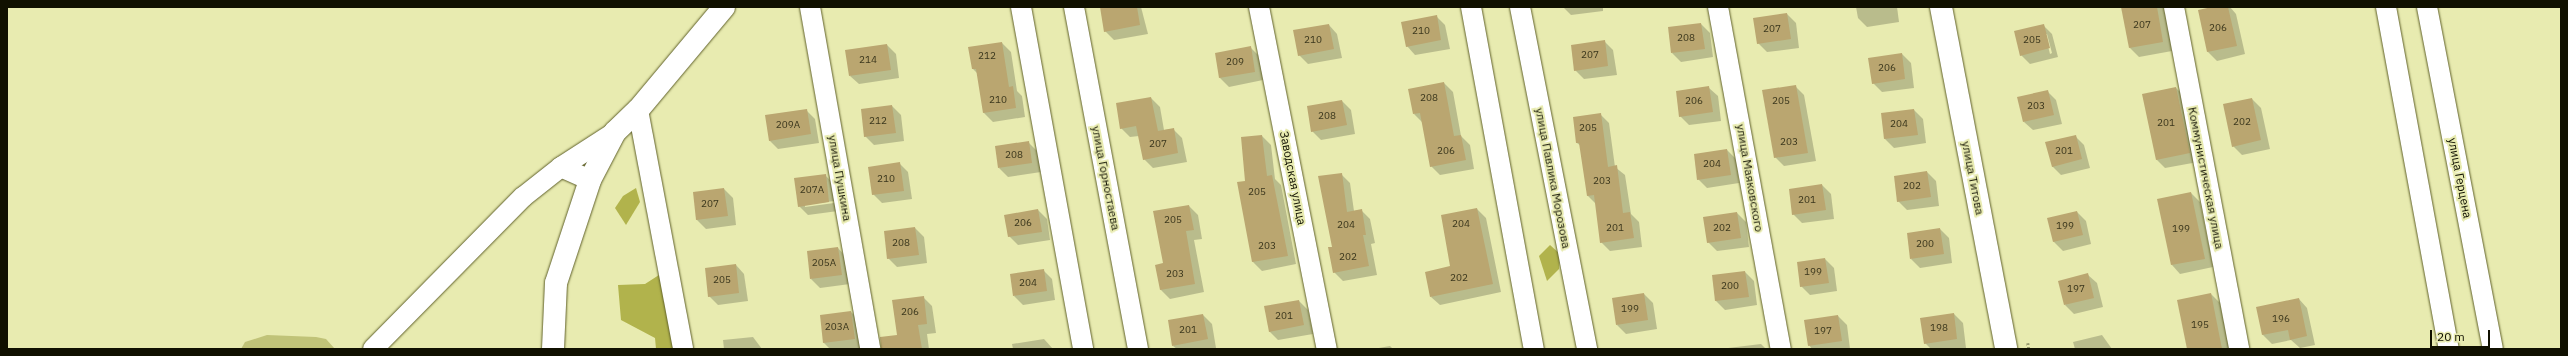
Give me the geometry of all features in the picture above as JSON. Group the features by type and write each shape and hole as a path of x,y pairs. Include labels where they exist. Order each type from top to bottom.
{"main road":[{"path":"553,349 556,283 590,180 615,132 638,110 724,7"},
{"name":"улица Титова","path":"1941,7 2006,349"}],"street":[{"name":"улица Пушкина","path":"810,7 870,349"},
{"path":"1021,7 1083,349"},
{"name":"улица Горностаева","path":"1074,7 1138,349"},
{"name":"Заводская улица","path":"1259,7 1327,349"},
{"path":"1471,7 1534,349"},
{"name":"улица Павлика Морозова","path":"1520,7 1587,349"},
{"name":"улица Маяковского","path":"1718,7 1781,349"},
{"name":"Коммунистическая улица","path":"2174,7 2239,349"},
{"path":"2386,7 2449,349"},
{"name":"улица Герцена","path":"2427,7 2493,349"},
{"path":"638,110 684,349"},
{"path":"373,349 523,197 561,167 615,132"},
{"path":"561,167 590,180"}],"green space":[{"path":"267,335 316,337 326,339 335,349 241,349 245,342"}],"shaded area":[{"path":"636,188 640,202 626,225 615,208 623,196"},
{"path":"1550,245 1560,254 1559,269 1547,281 1539,256"},
{"path":"659,275 676,349 656,349 655,338 621,320 618,285 645,284"}],"building":[{"path":"1100,7 1137,7 1140,25 1104,32"},
{"path":"2121,7 2157,7 2163,42 2129,48"},
{"path":"2212,7 2228,7 2237,46 2207,52 2198,10"},
{"path":"1787,13 1791,39 1757,44 1753,18"},
{"path":"1437,15 1441,40 1406,47 1401,22"},
{"path":"1701,23 1705,49 1671,53 1668,27"},
{"path":"1329,24 1334,49 1298,56 1293,30"},
{"path":"2044,24 2050,48 2020,56 2014,31"},
{"path":"1605,40 1608,66 1574,71 1571,45"},
{"path":"1002,42 1009,87 1013,86 1016,108 983,113 976,69 972,69 968,47"},
{"path":"887,44 891,70 849,76 845,50"},
{"path":"1251,46 1255,72 1219,78 1215,53"},
{"path":"1902,53 1905,79 1872,84 1868,58"},
{"path":"1444,82 1454,136 1461,135 1466,160 1430,167 1420,113 1413,114 1408,89"},
{"path":"1796,85 1808,153 1774,158 1762,90"},
{"path":"1709,86 1713,112 1679,117 1676,91"},
{"path":"2176,87 2190,153 2156,160 2142,94"},
{"path":"2048,90 2054,115 2023,122 2017,97"},
{"path":"1151,97 1158,131 1174,128 1178,153 1143,160 1136,126 1120,129 1116,103"},
{"path":"2252,98 2261,140 2232,147 2223,104"},
{"path":"1342,100 1347,125 1311,132 1307,106"},
{"path":"892,105 896,133 864,137 861,109"},
{"path":"807,109 811,134 769,141 765,115"},
{"path":"1914,109 1918,135 1884,139 1881,113"},
{"path":"1601,113 1608,167 1617,165 1623,213 1630,212 1634,238 1600,243 1594,195 1587,196 1579,143 1576,143 1573,117"},
{"path":"1262,135 1267,176 1272,175 1288,256 1252,262 1237,182 1245,181 1241,137"},
{"path":"2076,135 2082,159 2052,167 2045,142"},
{"path":"1029,141 1032,163 998,168 995,146"},
{"path":"1727,149 1731,175 1697,180 1694,154"},
{"path":"900,162 904,191 872,195 868,167"},
{"path":"1927,171 1931,197 1897,202 1894,176"},
{"path":"1342,173 1347,212 1362,209 1366,235 1363,235 1369,266 1333,273 1328,247 1332,247 1318,176"},
{"path":"826,174 829,202 798,207 794,178"},
{"path":"1822,184 1826,210 1792,215 1789,189"},
{"path":"724,188 728,216 696,220 693,192"},
{"path":"2191,192 2205,259 2171,265 2157,199"},
{"path":"1189,205 1194,230 1186,231 1195,284 1160,290 1155,265 1163,263 1153,211"},
{"path":"1477,208 1493,284 1430,297 1425,272 1450,266 1441,215"},
{"path":"1038,209 1042,232 1008,237 1004,215"},
{"path":"2077,211 2083,235 2053,242 2047,218"},
{"path":"1737,212 1741,238 1707,243 1703,217"},
{"path":"915,227 919,255 887,259 884,231"},
{"path":"1940,228 1944,254 1910,259 1907,233"},
{"path":"838,247 842,275 810,279 807,251"},
{"path":"1825,258 1829,283 1800,287 1797,262"},
{"path":"736,264 739,293 708,297 705,268"},
{"path":"1044,269 1047,291 1013,296 1010,274"},
{"path":"1745,271 1749,297 1715,301 1712,275"},
{"path":"2088,273 2094,298 2064,305 2058,281"},
{"path":"1644,293 1648,320 1616,325 1612,298"},
{"path":"2211,293 2222,349 2187,349 2177,300"},
{"path":"924,296 927,324 918,325 922,349 881,349 880,337 897,335 892,300"},
{"path":"2299,298 2307,336 2290,340 2288,330 2262,335 2256,307"},
{"path":"1299,300 1304,325 1269,332 1264,306"},
{"path":"851,311 855,339 823,343 820,315"},
{"path":"1954,313 1957,339 1924,344 1920,318"},
{"path":"1203,314 1208,339 1172,346 1168,320"},
{"path":"1838,315 1842,341 1808,346 1804,320"}]}
